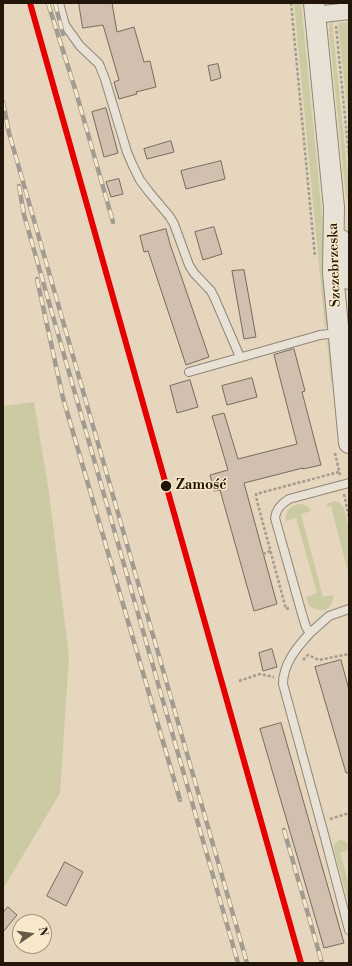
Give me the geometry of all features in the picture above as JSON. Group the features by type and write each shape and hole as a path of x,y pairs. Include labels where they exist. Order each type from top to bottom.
{"street":[{"path":"314,9 349,11"},
{"name":"Szczebrzeska","path":"314,9 334,207 349,279"},
{"name":"Szczebrzeska","path":"334,207 333,273 338,333 342,447"}],"lane":[{"path":"60,3 65,25 80,46 99,64 127,152 140,180 174,224 189,265 194,273 211,291 240,357"},
{"path":"189,372 320,336 338,333"},
{"path":"310,633 306,627 275,518 277,509 289,499 349,483"},
{"path":"349,609 329,616 310,633 293,654 284,673 283,679 284,691 349,930"}],"path":[{"path":"291,3 315,257"},
{"path":"335,20 349,157"},
{"path":"339,472 342,447"},
{"path":"347,506 349,517"},
{"path":"263,554 270,551"},
{"path":"310,656 319,660 349,654"},
{"path":"239,681 260,674 283,679"}],"shaded area":[{"path":"294,3 301,3 323,225 329,324 325,328"},
{"path":"332,21 349,187 349,200 346,197 329,29"},
{"path":"349,22 349,125 338,23"},
{"path":"327,341 332,348 333,354 333,382 331,382"},
{"path":"34,402 49,492 69,657 60,793 3,889 3,406"},
{"path":"334,501 340,503 344,508 349,530 349,576 331,506 326,506"},
{"path":"303,504 311,511 301,514 323,597 333,595 332,604 326,609 322,610 314,609 310,606 306,597 317,593 296,518 285,521 286,514 292,506"},
{"path":"339,840 345,841 348,845 347,851 340,853 349,885 349,905 334,849 334,845"}],"building":[{"path":"79,3 112,3 117,32 134,27 144,62 150,61 156,87 136,92 137,94 119,99 114,82 119,80 103,25 83,28"},
{"path":"218,64 221,78 211,81 208,66"},
{"path":"106,108 118,153 104,157 92,112"},
{"path":"171,141 174,152 147,159 144,149"},
{"path":"221,161 225,179 186,189 181,171"},
{"path":"119,179 123,194 111,197 106,182"},
{"path":"214,227 222,254 203,260 195,232"},
{"path":"166,229 209,357 186,365 148,251 144,252 140,236"},
{"path":"244,270 256,337 244,339 232,271"},
{"path":"294,349 305,391 302,392 321,465 244,483 277,604 254,611 220,490 214,491 210,475 228,470 212,416 224,413 238,459 297,444 274,355"},
{"path":"252,378 257,397 227,405 222,386"},
{"path":"190,380 198,407 177,413 170,386"},
{"path":"272,649 277,667 263,671 259,653"},
{"path":"341,660 349,690 349,773 346,773 315,667"},
{"path":"281,723 344,943 324,948 260,729"},
{"path":"65,862 83,872 66,906 47,896"},
{"path":"8,907 16,914 12,914 12,921 3,932 3,913"}],"railway":[{"path":"48,3 76,92 113,222"},
{"path":"55,3 63,34"},
{"path":"3,102 9,133 247,963"},
{"path":"19,186 24,215 238,963"},
{"path":"37,279 63,398 180,800"},
{"path":"284,830 322,963"}],"transit line":[{"path":"30,3 301,963"}],"place":[{"name":"Zamość","path":"166,486"}]}
